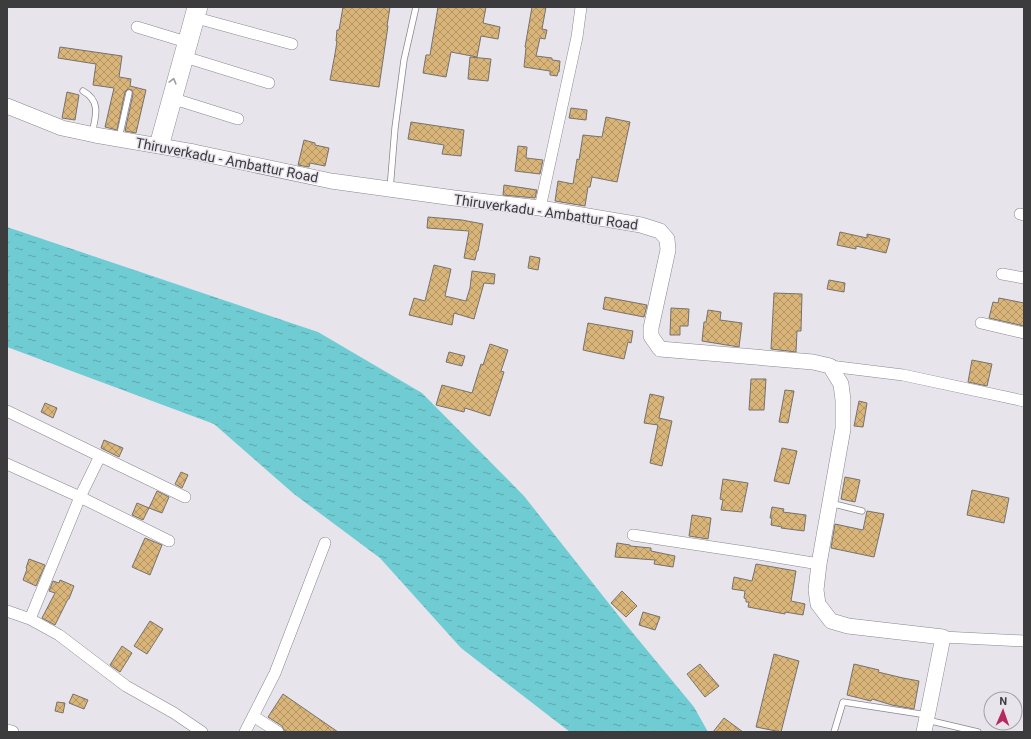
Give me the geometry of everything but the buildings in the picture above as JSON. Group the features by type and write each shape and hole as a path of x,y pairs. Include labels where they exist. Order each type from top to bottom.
{"main road":[{"name":"Thiruverkadu - Ambattur Road","path":"7,106 62,128 194,152 331,181 540,208 641,225 660,231 667,239 668,250 651,328 651,336 660,349 813,362 830,366"},
{"path":"830,366 841,384 844,400 843,429 819,564 816,590 818,604 831,621 848,626 943,637 926,723"}],"street":[{"path":"159,146 172,98 183,41 194,14 202,7"},
{"path":"540,208 577,37 580,7"},
{"path":"194,14 292,44"},
{"path":"172,98 188,58 194,14"},
{"path":"136,28 183,41"},
{"path":"188,58 269,83"},
{"path":"172,98 238,119"},
{"path":"1002,274 1024,278"},
{"path":"980,323 1024,333"},
{"path":"830,366 903,375 1024,401"},
{"path":"7,411 185,497"},
{"path":"30,619 80,497 100,456"},
{"path":"7,464 80,497 169,542"},
{"path":"633,535 819,564"},
{"path":"245,732 275,673 324,543"},
{"path":"7,611 30,619 59,635 126,686 174,713 202,732"},
{"path":"943,637 1024,641"},
{"path":"253,716 278,732"},
{"path":"7,731 12,732"}],"lane":[{"path":"390,189 395,128 404,60 416,7"},
{"path":"83,91 90,95 94,101 96,114 92,133"},
{"path":"118,139 129,93"},
{"path":"830,503 862,511"},
{"path":"834,732 843,702 926,723 978,732"}],"water":[{"path":"7,227 318,332 422,393 524,496 618,615 694,707 708,732 570,732 461,648 380,558 294,494 214,424 7,347"}]}
